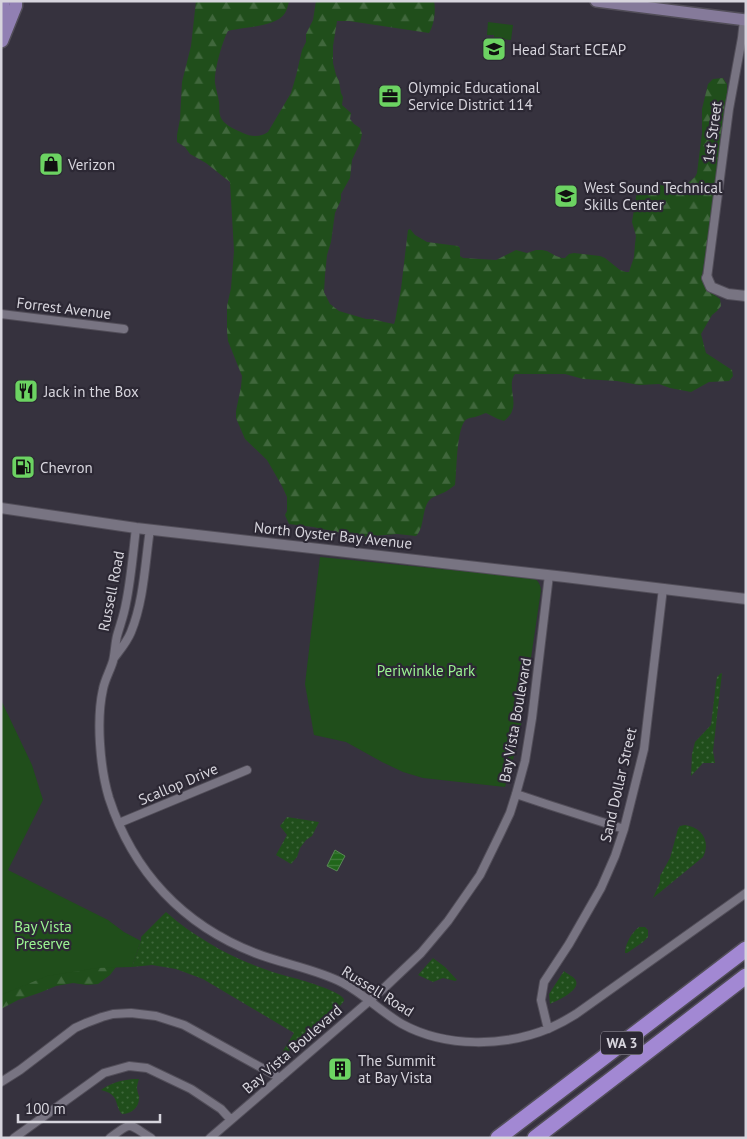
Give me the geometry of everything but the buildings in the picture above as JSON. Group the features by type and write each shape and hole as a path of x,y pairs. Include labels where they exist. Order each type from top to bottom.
{"highway":[{"name":"WA 3","path":"498,1138 746,949"},
{"name":"WA 3","path":"535,1138 746,976"}],"main road":[{"path":"1,42 4,1"},
{"path":"1,42 16,6 16,1"},
{"path":"596,1 745,20"}],"street":[{"name":"1st Street","path":"706,278 729,109 745,20"},
{"path":"706,278 711,287 728,294 746,296"},
{"name":"Forrest Avenue","path":"1,314 124,329"},
{"name":"North Oyster Bay Avenue","path":"1,508 136,528 746,598"},
{"name":"Russell Road","path":"136,528 126,604 100,707 99,727 106,787 119,823 130,846 148,875 174,904 202,925 233,944 256,954 343,983 408,1027 429,1035 460,1042 492,1042 525,1036 548,1029 576,1014 746,893"},
{"name":"Russell Road","path":"113,660 125,644 134,622 142,591 150,529"},
{"name":"Bay Vista Boulevard","path":"210,1138 382,990 421,953 448,921 480,875 502,832 516,794 524,761 550,575"},
{"name":"Sand Dollar Street","path":"548,1029 540,1000 544,982 570,943 601,888 624,829 644,749 663,588"},
{"name":"Scallop Drive","path":"119,823 247,770"},
{"path":"516,794 624,829"},
{"path":"1,1082 20,1070 75,1028 113,1014 131,1013 156,1016 184,1025 280,1078"},
{"path":"14,1138 104,1074 129,1066 147,1068 191,1089 221,1109 231,1120"},
{"path":"110,1138 122,1128 131,1125 151,1138"}],"green space":[{"path":"196,1 289,1 285,13 275,21 259,26 228,31 219,57 215,83 221,119 235,129 256,136 268,132 291,93 302,50 306,42 306,34 313,20 316,1 434,1 434,18 429,33 349,21 337,21 333,46 333,63 343,97 342,105 351,113 350,119 360,128 362,134 352,160 350,178 341,194 341,200 335,213 327,255 324,292 330,304 339,311 366,319 394,324 401,289 408,230 410,229 415,235 427,242 458,246 460,248 460,256 463,258 496,260 516,250 527,253 542,250 562,258 574,253 600,256 620,270 629,272 634,257 636,236 632,222 638,185 641,183 680,187 695,177 702,133 702,109 708,84 713,79 723,78 727,84 727,93 713,211 702,275 709,291 720,299 721,306 712,315 701,334 706,353 732,370 733,376 729,381 709,382 691,392 659,384 639,385 617,381 583,379 565,374 515,374 512,383 513,406 511,414 504,421 486,413 468,418 463,423 459,439 455,485 428,502 419,533 416,536 397,534 361,537 289,524 285,515 287,511 287,497 282,486 267,460 245,439 236,418 242,376 228,341 227,331 227,306 231,288 234,251 230,182 206,163 190,154 185,147 177,142 182,82 191,46"},
{"path":"488,22 513,25 511,40 494,38 494,35 487,35"},
{"name":"Periwinkle Park","path":"320,557 532,578 538,582 541,590 519,739 505,787 423,778 403,772 346,742 314,735 305,684"},
{"path":"722,673 713,751 715,763 703,763 691,776 692,754 695,742 711,725 717,677"},
{"name":"Bay Vista Preserve","path":"1,700 32,765 43,800 8,870 108,920 124,932 141,941 132,967 97,968 47,976 1,995"},
{"path":"287,817 319,822 312,836 300,848 297,857 291,864 276,855 287,835 280,826"},
{"path":"685,825 696,829 703,836 706,846 703,857 653,898 660,882 660,876 670,858 678,829 680,826"},
{"path":"1,889 116,967 110,975 98,984 73,983 56,986 18,1000 1,1009"},
{"path":"166,912 194,934 224,952 273,972 327,989 340,995 344,1001 276,1062 294,1033 203,979 176,969 152,965 132,967 141,937"},
{"path":"639,927 645,927 648,930 648,937 625,953 629,939"},
{"path":"433,958 457,980 443,978 433,982 418,975"},
{"path":"564,971 576,981 575,988 558,1001 550,1004 549,994"},
{"path":"139,1079 137,1107 126,1114 122,1114 114,1097 101,1090 116,1082"}],"shaded area":[{"path":"335,850 345,856 337,871 327,866"}],"place":[{"name":"Head Start ECEAP","path":"494,49"},
{"name":"Olympic Educational Service District 114","path":"390,96"},
{"name":"Verizon","path":"51,164"},
{"name":"West Sound Technical Skills Center","path":"566,196"},
{"name":"Jack in the Box","path":"26,391"},
{"name":"Chevron","path":"23,467"},
{"name":"The Summit at Bay Vista","path":"340,1069"}]}
